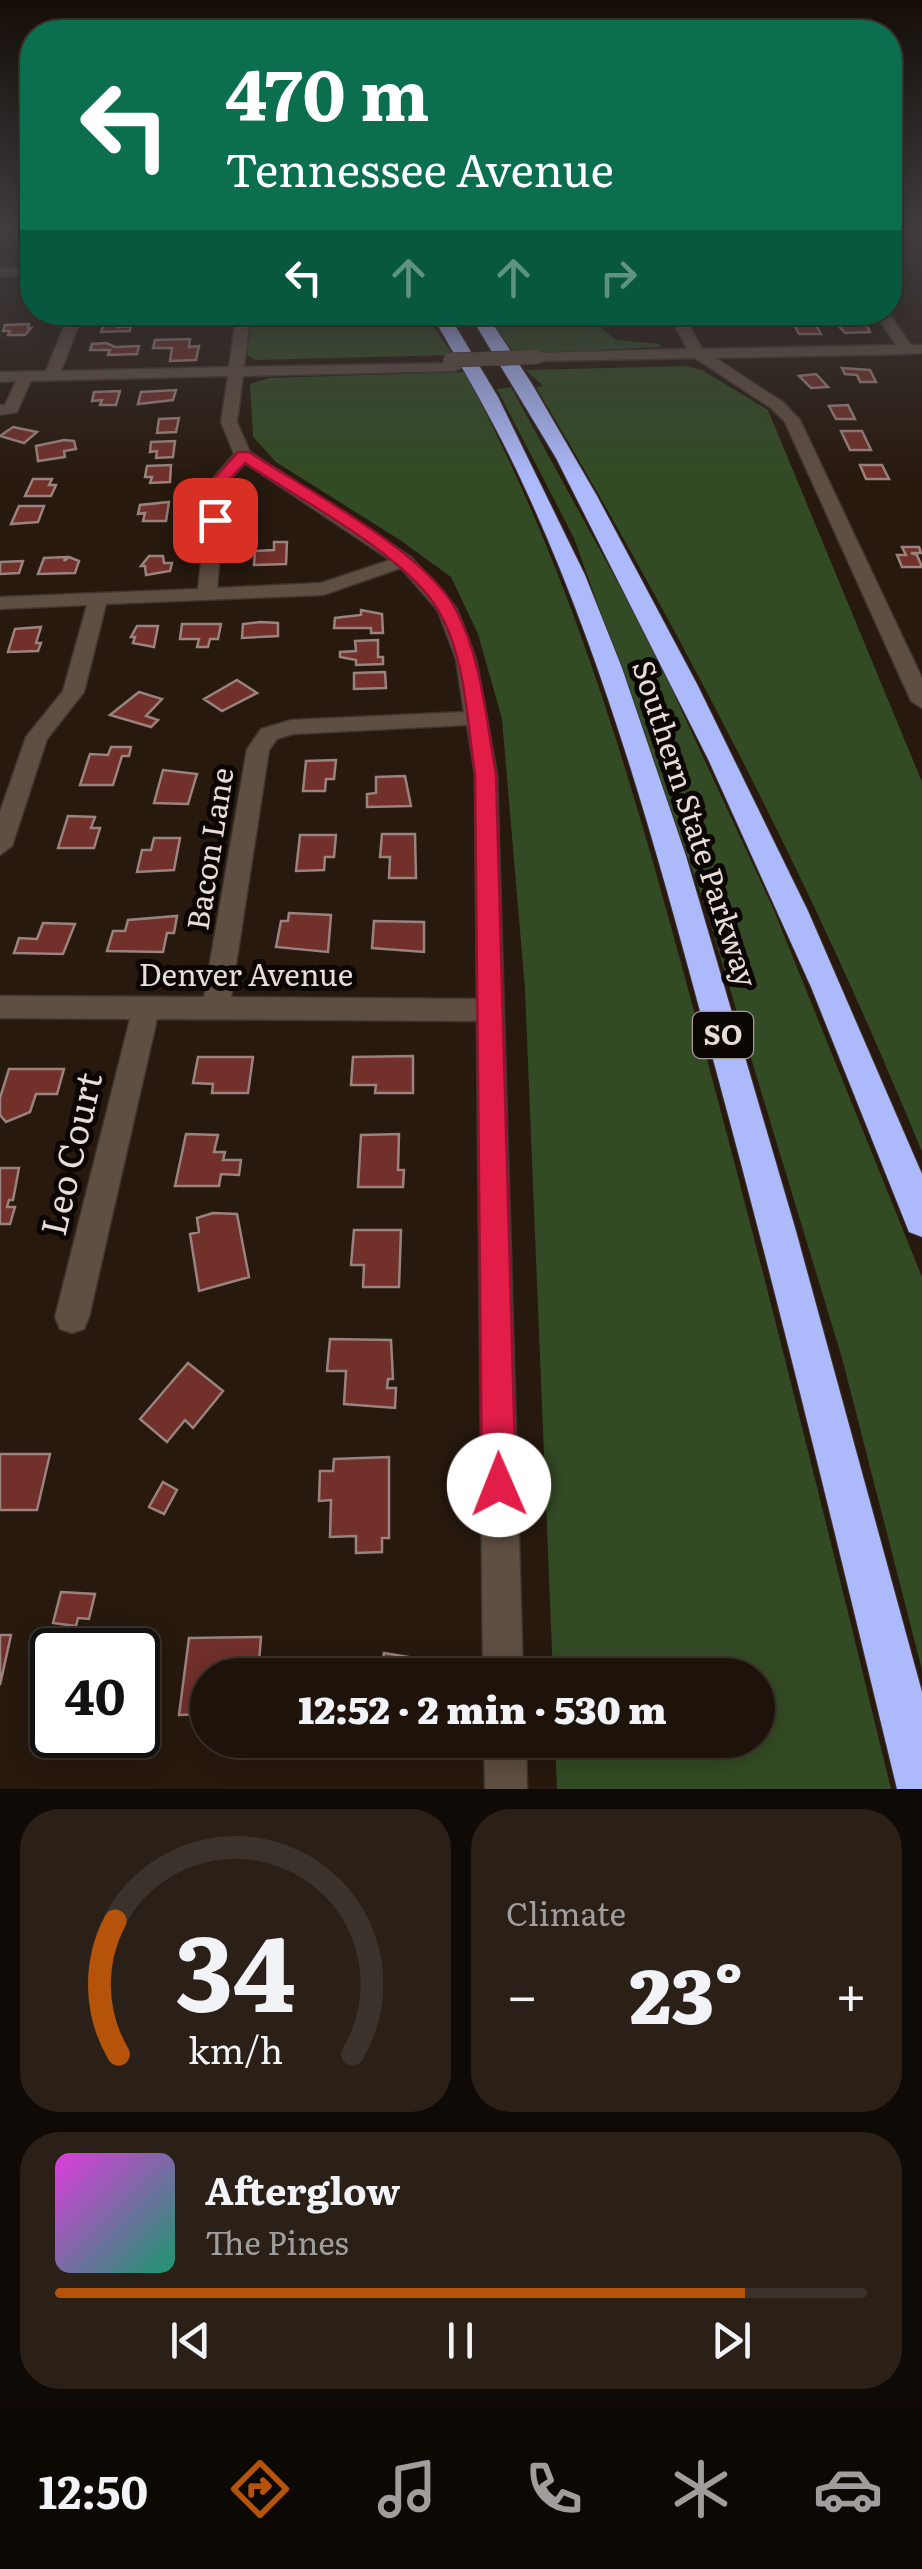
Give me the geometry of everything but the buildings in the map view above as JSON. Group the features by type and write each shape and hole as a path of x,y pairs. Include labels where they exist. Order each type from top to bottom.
{"highway":[{"name":"Southern State Parkway","path":"446,325 480,379 532,478 608,669 653,798 776,1224 922,1789"},
{"name":"Southern State Parkway","path":"484,325 606,534 738,791 813,958 922,1220"}],"street":[{"path":"52,376 72,325"},
{"path":"242,325 229,422 244,455 404,561 447,609 466,659 478,718 486,774 503,1658"},
{"path":"682,325 700,356 777,405 792,420 922,700"},
{"path":"893,325 914,349"},
{"path":"0,378 914,349"},
{"path":"0,410 11,409 25,377"},
{"path":"208,594 218,482 244,455"},
{"path":"0,602 324,589 404,561"},
{"path":"0,846 37,737 73,692 98,599"},
{"name":"Bacon Lane","path":"216,1007 258,749 269,734 291,727 478,718"},
{"name":"Denver Avenue","path":"0,1008 492,1010"},
{"name":"Leo Court","path":"72,1318 146,1008"},
{"path":"505,1758 506,1789"}],"green space":[{"path":"251,325 432,325 453,355 255,360 247,355"},
{"path":"494,325 598,325 616,340 660,344 659,347 515,354"},
{"path":"687,366 702,370 768,410 922,782 922,1152 837,955 743,762 643,573 536,387 543,386 526,370"},
{"path":"464,372 541,533 604,702 681,961 891,1789 557,1789 556,1758 775,1758 775,1658 552,1658 525,989 502,719 478,634 451,577 276,462 253,437 250,384 268,378"},
{"path":"511,387 648,638 773,908 922,1277 922,1670 842,1358 703,900 574,538 497,389"}],"route":[{"path":"215,520 218,482 244,455 404,561 447,609 466,659 486,774 499,1485"}]}
